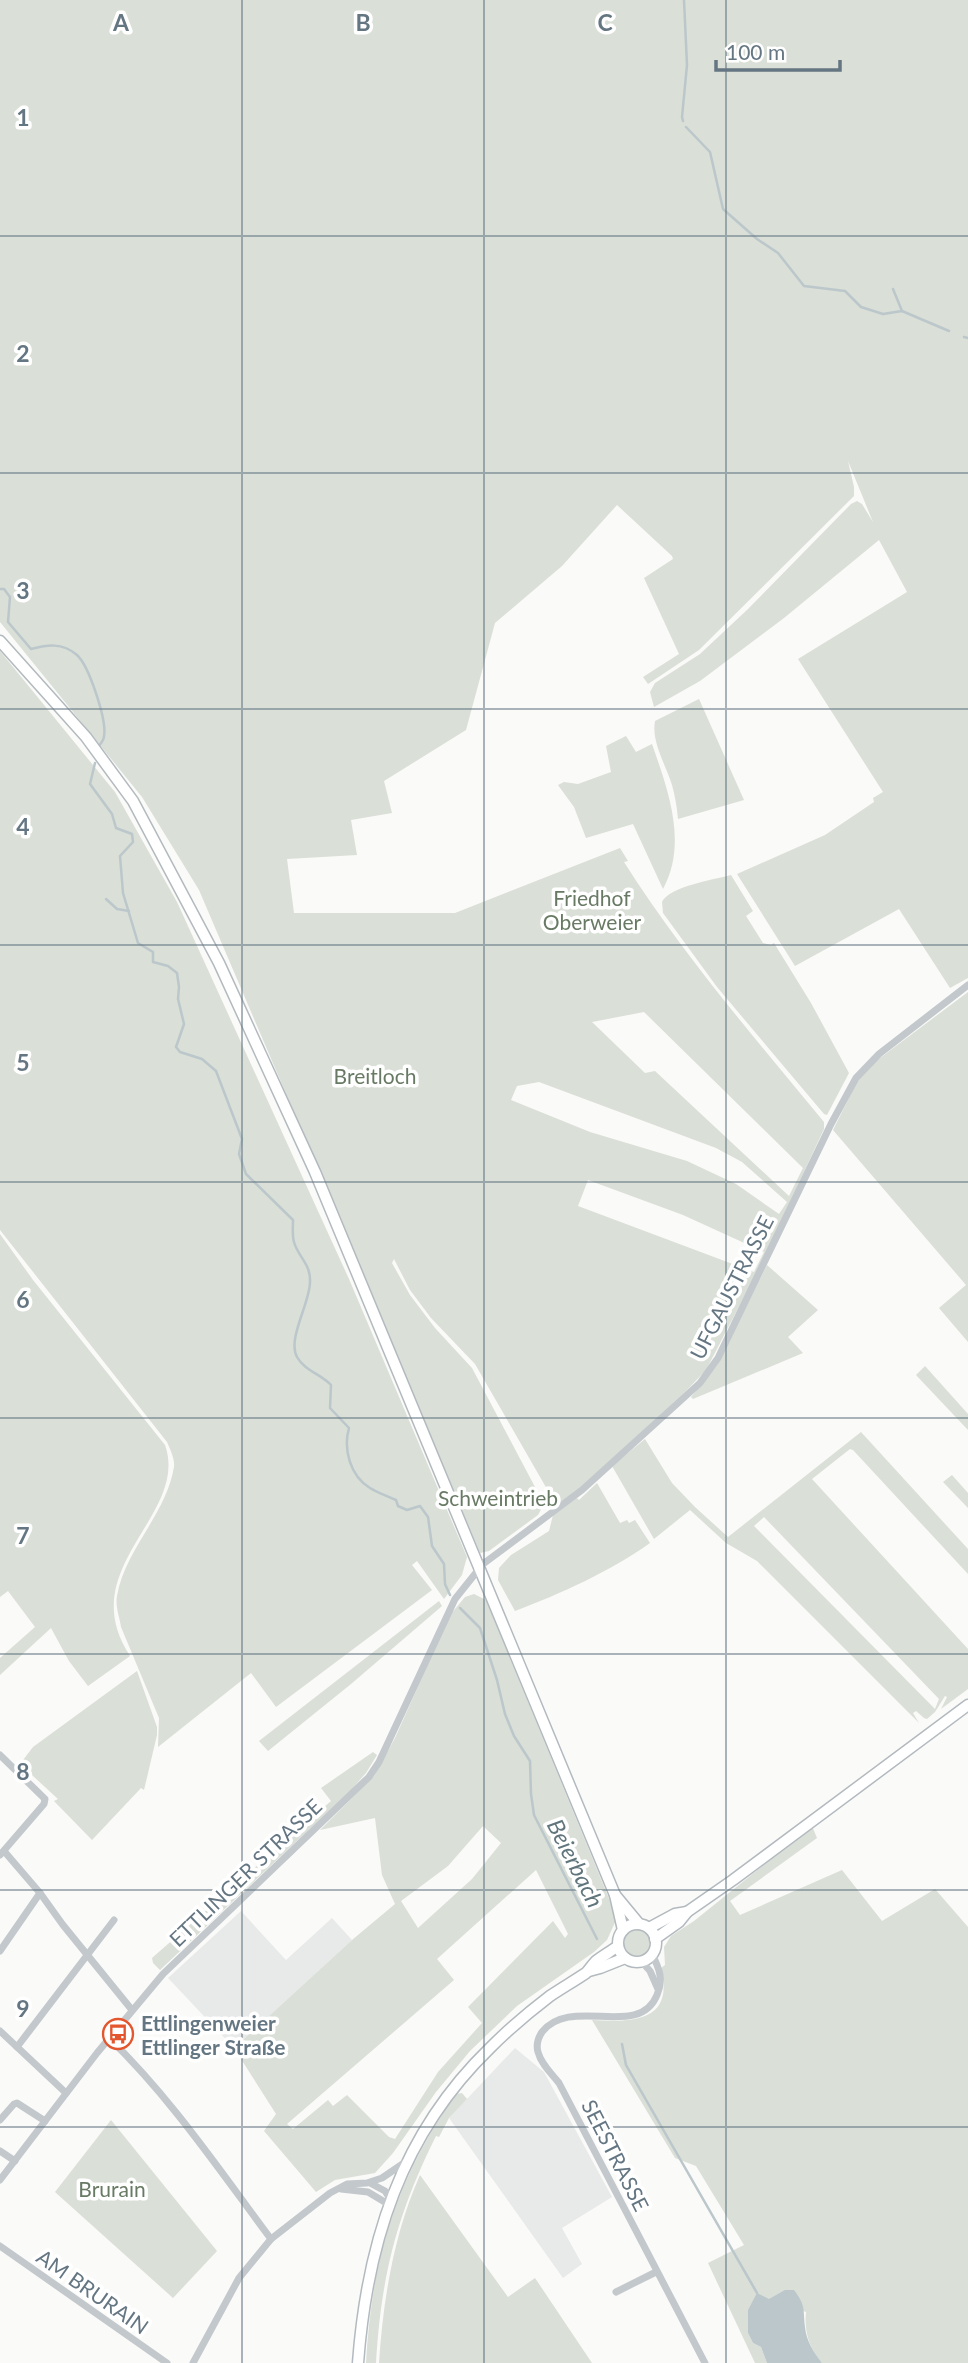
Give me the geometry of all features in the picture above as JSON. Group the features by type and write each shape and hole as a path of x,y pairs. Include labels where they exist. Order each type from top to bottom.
{"street":[{"path":"0,641 86,737 133,801 219,963 315,1172 615,1895 622,1930 618,1946 625,1958 630,1960 640,1961 652,1954"},
{"name":"UFGAUSTRASSE","path":"480,1569 486,1560 582,1490 700,1383 718,1358 856,1078 878,1054 968,985"},
{"name":"ETTLINGER STRASSE","path":"0,2180 66,2093 170,1966 369,1777 379,1762 455,1600 480,1569"},
{"path":"659,1990 661,1973 652,1954 655,1939 679,1922 687,1912 968,1705"},
{"path":"0,1755 45,1799 44,1804 2,1853 40,1893 132,2010"},
{"path":"0,1951 40,1893"},
{"path":"615,1895 655,1939"},
{"path":"622,1930 630,1925 644,1926 687,1912"},
{"path":"17,2047 114,1920"},
{"path":"589,1971 595,1962 618,1946"},
{"path":"358,2363 365,2293 374,2249 389,2202 409,2159 443,2101 474,2064 550,1996 589,1971 625,1958"},
{"path":"640,1961 650,1972 659,1990"},
{"name":"SEESTRASSE","path":"659,1990 652,2003 640,2013 618,2017 576,2016 554,2022 538,2039 537,2049 540,2058 559,2083 705,2363"},
{"path":"0,2031 66,2093"},
{"path":"110,2038 164,2097 271,2239"},
{"path":"0,2120 17,2103 45,2121"},
{"path":"0,2151 15,2161"},
{"path":"193,2363 239,2278 271,2239 323,2197 347,2184 382,2178 409,2159"},
{"path":"368,2182 385,2190 389,2202"},
{"path":"336,2190 360,2190 389,2202"},
{"name":"AM BRURAIN","path":"0,2246 167,2363"},
{"path":"617,2292 656,2272"}],"shaded area":[{"path":"241,1911 286,1960 332,1918 352,1940 234,2048 168,1978"},
{"path":"515,2048 544,2072 612,2197 562,2228 582,2264 563,2278 449,2118"},
{"path":"785,2290 794,2290 800,2300 807,2337 822,2363 767,2363 761,2347 753,2343 748,2333 748,2310 757,2293 769,2299"}],"green space":[{"path":"0,0 968,0 968,978 950,988 899,909 795,966 737,874 825,835 874,802 873,798 883,792 798,659 907,592 879,540 784,618 700,681 654,707 650,692 655,683 700,654 851,504 857,501 862,504 873,522 848,461 854,496 699,650 648,684 643,677 679,654 644,578 673,559 617,505 562,566 495,623 466,730 384,781 392,813 351,820 357,855 287,859 294,913 455,913 620,848 628,861 624,862 670,930 824,1122 824,1129 757,1272 706,1370 583,1486 559,1503 555,1503 475,1364 431,1318 410,1290 394,1259 392,1263 410,1295 435,1328 472,1368 544,1504 538,1515 489,1551 480,1553 199,890 142,797 0,622","holes":["644,1012 803,1168 789,1196 655,1071 645,1073 592,1022","539,1082 716,1148 742,1162 787,1202 779,1214 736,1184 687,1161 590,1132 511,1100 517,1086","588,1180 683,1215 764,1252 754,1272 578,1206"]},
{"path":"0,651 115,792 177,902 349,1279 467,1557 462,1575 444,1599 417,1561 412,1565 432,1590 276,1707 251,1673 158,1747 159,1718 121,1627 117,1600 121,1579 128,1563 155,1517 170,1484 173,1457 167,1442 0,1230"},
{"path":"699,699 744,800 678,819 672,785 655,737 655,721"},
{"path":"626,736 636,752 652,744 669,798 675,835 674,853 663,889 633,824 586,838 574,807 558,785 564,782 578,784 611,772 606,746"},
{"path":"731,875 753,911 746,916 763,943 774,943 849,1073 827,1115 717,987 663,913 662,902 674,892 693,884"},
{"path":"968,992 968,1342 939,1308 966,1285 833,1130 856,1084 868,1067"},
{"path":"0,1234 33,1280 165,1445 168,1471 162,1495 122,1569 115,1596 116,1625 130,1656 88,1686 69,1661 51,1628 0,1675 0,1658 35,1627 8,1591 0,1597"},
{"path":"767,1265 818,1310 788,1337 803,1353 693,1399 691,1397 717,1365"},
{"path":"925,1366 968,1414 968,1430 916,1375"},
{"path":"861,1432 968,1549 968,1574 853,1450 850,1449 812,1479 968,1649 968,1689 941,1709 947,1697 945,1696 935,1712 927,1719 916,1711 913,1713 919,1723 757,1561 726,1543 690,1510 654,1539 612,1466 645,1439 672,1483 728,1537","holes":["764,1517 939,1699 935,1709 754,1526"]},
{"path":"952,1475 968,1493 968,1508 943,1482"},
{"path":"597,1483 620,1523 635,1520 650,1543 585,1581 515,1611 498,1580 499,1568 511,1555 549,1531 553,1515 577,1498 579,1500"},
{"path":"474,1594 486,1600 617,1918 607,1940 594,1952 517,2006 470,2051 375,2173 335,2180 316,2192 264,2131 276,2114 234,2048 395,1904 382,1875 375,1818 320,1830 374,1776 395,1738 450,1615 465,1597","holes":["483,1826 501,1843 472,1879 418,1928 401,1901 448,1866","536,1870 568,1934 565,1938 553,1921 468,2007 482,2023 438,2072 395,2139 389,2137 347,2095 333,2106 328,2100 293,2129 287,2124 454,1980 437,1959"]},
{"path":"439,1601 442,1606 268,1751 259,1741"},
{"path":"137,1671 157,1727 144,1790 141,1788 92,1840 54,1801 58,1799 20,1764 33,1747"},
{"path":"373,1752 377,1755 351,1790 160,1970 153,1963 152,1958 331,1801 321,1788"},
{"path":"812,1826 817,1838 730,1901 740,1915 842,1870 882,1921 935,1889 968,1927 968,2363 822,2363 808,2339 806,2312 769,2299 748,2310 748,2333 753,2343 761,2347 767,2363 755,2363 708,2263 744,2245 696,2166 675,2158 592,2020 635,2019 656,2009 662,2000 664,1986 661,1968 665,1965 664,1947 671,1936 694,1921"},
{"path":"637,1930 647,1933 650,1943 647,1953 637,1956 627,1953 624,1943 627,1933"},
{"path":"462,2093 467,2099 449,2118 439,2137 436,2136 401,2219 382,2302 376,2363 366,2363 374,2289 390,2222 417,2158 456,2094"},
{"name":"Brurain","path":"111,2120 217,2251 173,2298 55,2192"},
{"path":"420,2175 508,2297 535,2278 592,2363 379,2363 391,2267 403,2220"}],"waterway":[{"path":"683,121 687,65 684,0"},
{"path":"686,127 710,152 723,209 757,239 778,253 804,286 845,291 861,307 883,314 902,311 949,331"},
{"path":"893,289 902,311"},
{"path":"964,337 968,338"},
{"name":"Beierbach","path":"0,589 4,589 10,597 8,622 31,649 60,646 77,655 82,661 92,681 103,718 104,737 99,746"},
{"name":"Beierbach","path":"95,763 90,784 112,814 116,828 132,834 133,842 120,856 123,893 138,943 153,952 153,962 168,966 177,973 178,999 184,1024 176,1047 180,1052 202,1059 216,1071 242,1139 239,1154 246,1174 293,1220 294,1242 310,1276 307,1300 295,1341 297,1357 331,1385 330,1408 349,1428 348,1453 357,1477 370,1488 396,1500 398,1506 407,1510 420,1506 428,1517 432,1546 444,1564 445,1584 450,1595"},
{"path":"106,899 117,909 129,911"},
{"name":"Beierbach","path":"460,1608 480,1628 505,1714 514,1736 530,1761 534,1815 597,1939"},
{"name":"Beierbach","path":"622,2044 626,2065 757,2293"}],"place":[{"name":"Ettlingenweier Ettlinger Straße","path":"118,2034"}],"park label":[{"name":"Friedhof Oberweier","path":"592,909"},
{"name":"Breitloch","path":"375,1075"},
{"name":"Schweintrieb","path":"498,1497"}]}
